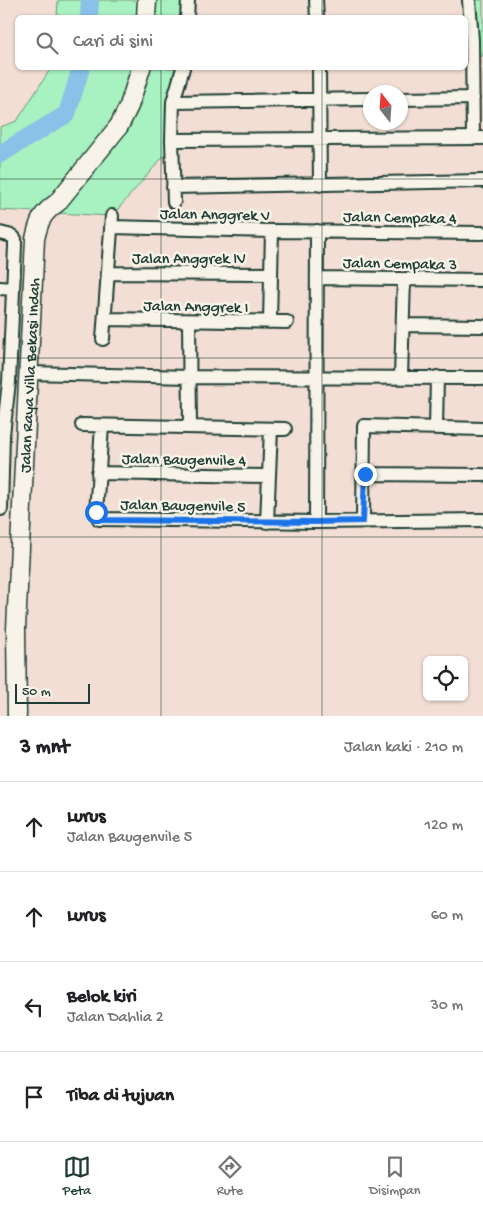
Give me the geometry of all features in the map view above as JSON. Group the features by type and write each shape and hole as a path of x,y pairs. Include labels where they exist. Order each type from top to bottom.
{"main road":[{"path":"146,15 147,0"},
{"name":"Jalan Raya Villa Bekasi Indah","path":"17,716 16,629 38,225 46,211 57,203 119,126 143,70"}],"street":[{"path":"187,15 188,0"},
{"path":"316,0 317,15"},
{"path":"172,140 478,138 473,98 473,46 470,0"},
{"path":"174,202 173,102 182,70"},
{"path":"319,70 320,185"},
{"path":"408,99 473,98"},
{"path":"173,102 363,99"},
{"path":"173,187 483,180"},
{"name":"Jalan Anggrek V","path":"108,273 111,222 272,231 317,231"},
{"path":"270,322 272,231"},
{"path":"316,522 317,231"},
{"name":"Jalan Cempaka 4","path":"317,231 483,233"},
{"path":"0,233 12,236 14,239 13,289 6,334 3,381 1,509"},
{"path":"103,338 106,320 108,273"},
{"name":"Jalan Anggrek IV","path":"108,273 270,274"},
{"name":"Jalan Cempaka 3","path":"317,278 483,280"},
{"path":"401,377 404,279"},
{"path":"0,288 13,289"},
{"name":"Jalan Anggrek I","path":"106,320 287,322"},
{"path":"189,321 190,427"},
{"path":"403,326 483,326"},
{"path":"3,381 29,379 316,376 483,378"},
{"path":"436,428 437,377"},
{"path":"82,425 285,429"},
{"path":"98,473 102,426"},
{"path":"363,521 365,474 364,426 483,429"},
{"path":"267,522 271,429"},
{"name":"Jalan Baugenvile 5","path":"98,473 96,512 99,519 267,522 483,520"},
{"name":"Jalan Baugenvile 4","path":"98,473 269,476"},
{"path":"365,474 483,475"}],"green space":[{"path":"58,0 188,0 187,15 57,15"},
{"path":"470,0 483,0 483,56 478,56"},
{"path":"50,70 183,70 168,151 112,216 0,210 0,127 17,121"}],"waterway":[{"path":"89,15 90,0"},
{"path":"0,154 67,114 80,70"}],"route":[{"path":"96,512 98,518 104,520 363,521 365,474"}]}
